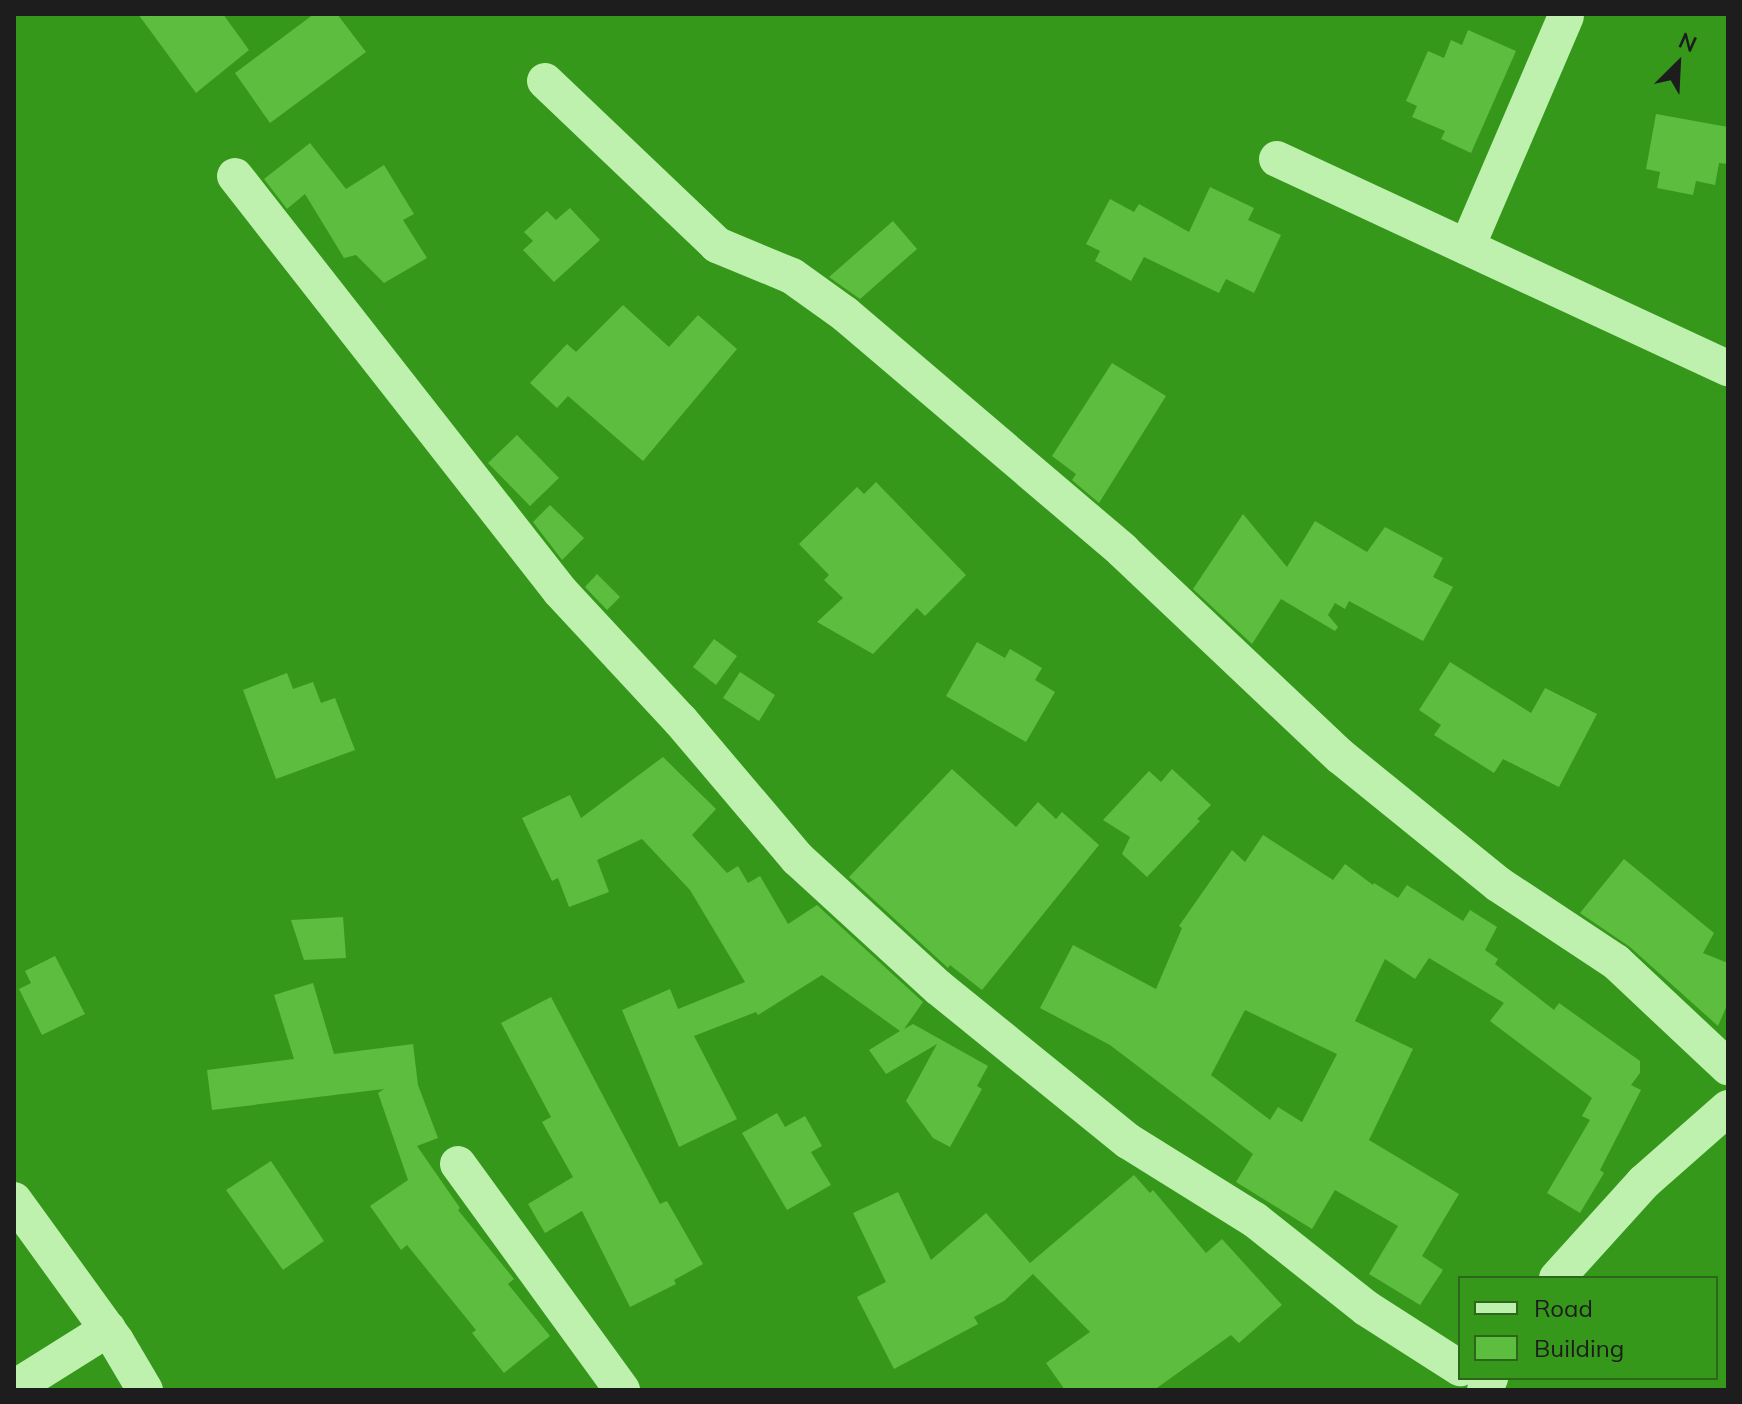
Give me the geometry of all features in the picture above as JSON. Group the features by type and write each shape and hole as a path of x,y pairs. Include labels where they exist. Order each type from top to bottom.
{"street":[{"path":"1467,247 1566,16"},
{"path":"545,81 717,245 792,276 845,314 1123,551 1340,756 1498,884 1616,962 1728,1067"},
{"path":"1277,159 1728,368"},
{"path":"235,176 560,591 680,720 798,859 939,988 1128,1141 1255,1220 1366,1308 1458,1367"},
{"path":"1559,1276 1644,1182 1728,1108"},
{"path":"458,1164 622,1390"},
{"path":"14,1200 108,1329 145,1390"},
{"path":"14,1388 108,1329"}],"building":[{"path":"138,14 223,14 249,50 196,93"},
{"path":"314,14 337,14 366,52 270,123 235,73"},
{"path":"1468,30 1516,51 1471,153 1441,139 1445,131 1412,117 1417,106 1406,101 1428,51 1444,58 1451,40 1462,45"},
{"path":"1656,114 1728,127 1728,164 1719,163 1715,185 1696,181 1693,195 1657,188 1660,172 1646,169"},
{"path":"310,143 346,189 384,165 414,214 403,220 427,258 384,283 356,255 344,258 305,194 287,209 264,179"},
{"path":"1210,187 1254,208 1248,220 1281,235 1254,293 1226,279 1219,293 1144,257 1131,281 1095,261 1100,251 1086,244 1110,199 1134,212 1139,204 1189,232"},
{"path":"570,208 600,240 554,282 523,250 533,241 524,232 547,211 556,220"},
{"path":"893,221 917,249 860,299 829,277"},
{"path":"623,305 669,347 698,315 737,349 643,461 568,396 557,408 530,383 567,344 576,352"},
{"path":"1112,363 1166,396 1099,503 1072,480 1076,474 1052,456"},
{"path":"517,435 559,478 530,506 488,463"},
{"path":"876,482 966,575 925,616 917,608 873,654 817,622 843,598 824,580 829,575 799,544 857,487 864,494"},
{"path":"550,505 584,538 562,560 533,522"},
{"path":"1243,514 1287,567 1315,521 1367,552 1385,527 1443,558 1433,577 1453,587 1423,641 1349,601 1345,609 1335,603 1328,615 1338,627 1335,631 1281,599 1252,644 1193,589"},
{"path":"597,574 620,597 607,610 585,587"},
{"path":"714,639 737,656 716,685 693,667"},
{"path":"977,642 1005,658 1010,649 1042,668 1035,680 1055,692 1026,742 946,696"},
{"path":"1450,662 1531,713 1545,688 1597,714 1559,787 1503,759 1494,773 1434,735 1441,725 1419,710"},
{"path":"740,672 775,695 759,721 723,698"},
{"path":"287,673 293,689 313,682 321,703 335,698 355,750 276,779 243,690"},
{"path":"663,757 716,809 692,835 727,873 738,866 748,883 760,876 788,924 817,905 923,1002 904,1029 913,1024 988,1066 977,1086 982,1089 950,1147 933,1138 906,1101 937,1044 886,1074 869,1050 900,1031 822,975 758,1015 756,1012 694,1036 737,1119 679,1147 622,1010 670,989 678,1009 745,982 690,890 642,839 597,860 609,892 569,907 558,878 552,881 522,818 570,795 581,818"},
{"path":"952,769 1016,827 1038,802 1056,819 1062,812 1099,845 982,990 950,965 948,968 849,877"},
{"path":"1172,769 1211,805 1197,819 1200,821 1147,877 1122,854 1130,837 1103,820 1149,771 1161,782"},
{"path":"1263,835 1333,880 1345,864 1373,885 1398,898 1407,885 1463,921 1470,910 1497,927 1485,950 1498,959 1495,964 1554,1010 1559,1003 1640,1061 1640,1073 1631,1085 1641,1090 1600,1170 1604,1173 1580,1213 1547,1193 1590,1120 1582,1116 1592,1098 1490,1021 1504,1003 1429,958 1415,979 1385,959 1355,1021 1413,1049 1369,1140 1459,1194 1422,1256 1443,1270 1420,1305 1369,1274 1398,1226 1335,1190 1312,1229 1236,1182 1253,1154 1110,1045 1040,1008 1073,945 1156,989 1182,928 1179,926 1232,850 1245,862","holes":["1245,1010 1337,1054 1302,1122 1278,1107 1270,1120 1211,1075"]},
{"path":"1624,859 1714,933 1703,953 1728,963 1728,1003 1718,1026 1630,947 1580,913"},
{"path":"343,917 346,958 304,960 291,920"},
{"path":"55,956 85,1014 42,1035 19,989 31,983 25,971"},
{"path":"313,983 334,1054 413,1044 418,1085 438,1138 417,1146 460,1208 458,1210 514,1279 508,1284 550,1336 504,1373 472,1333 476,1330 407,1245 401,1250 370,1206 408,1180 378,1093 384,1089 212,1110 207,1070 294,1059 274,995"},
{"path":"551,997 660,1204 667,1201 703,1264 674,1280 676,1284 630,1307 582,1211 545,1233 528,1204 573,1177 542,1122 551,1117 501,1023"},
{"path":"777,1113 785,1127 805,1116 822,1146 811,1152 831,1185 787,1210 742,1133"},
{"path":"271,1161 324,1241 283,1270 226,1190"},
{"path":"1134,1175 1150,1193 1153,1190 1206,1253 1222,1239 1282,1305 1239,1343 1231,1335 1154,1390 1065,1390 1046,1363 1090,1332 1033,1274 1004,1301 974,1317 978,1324 894,1369 857,1297 886,1282 853,1213 898,1192 931,1260 986,1213 1030,1263"}]}
